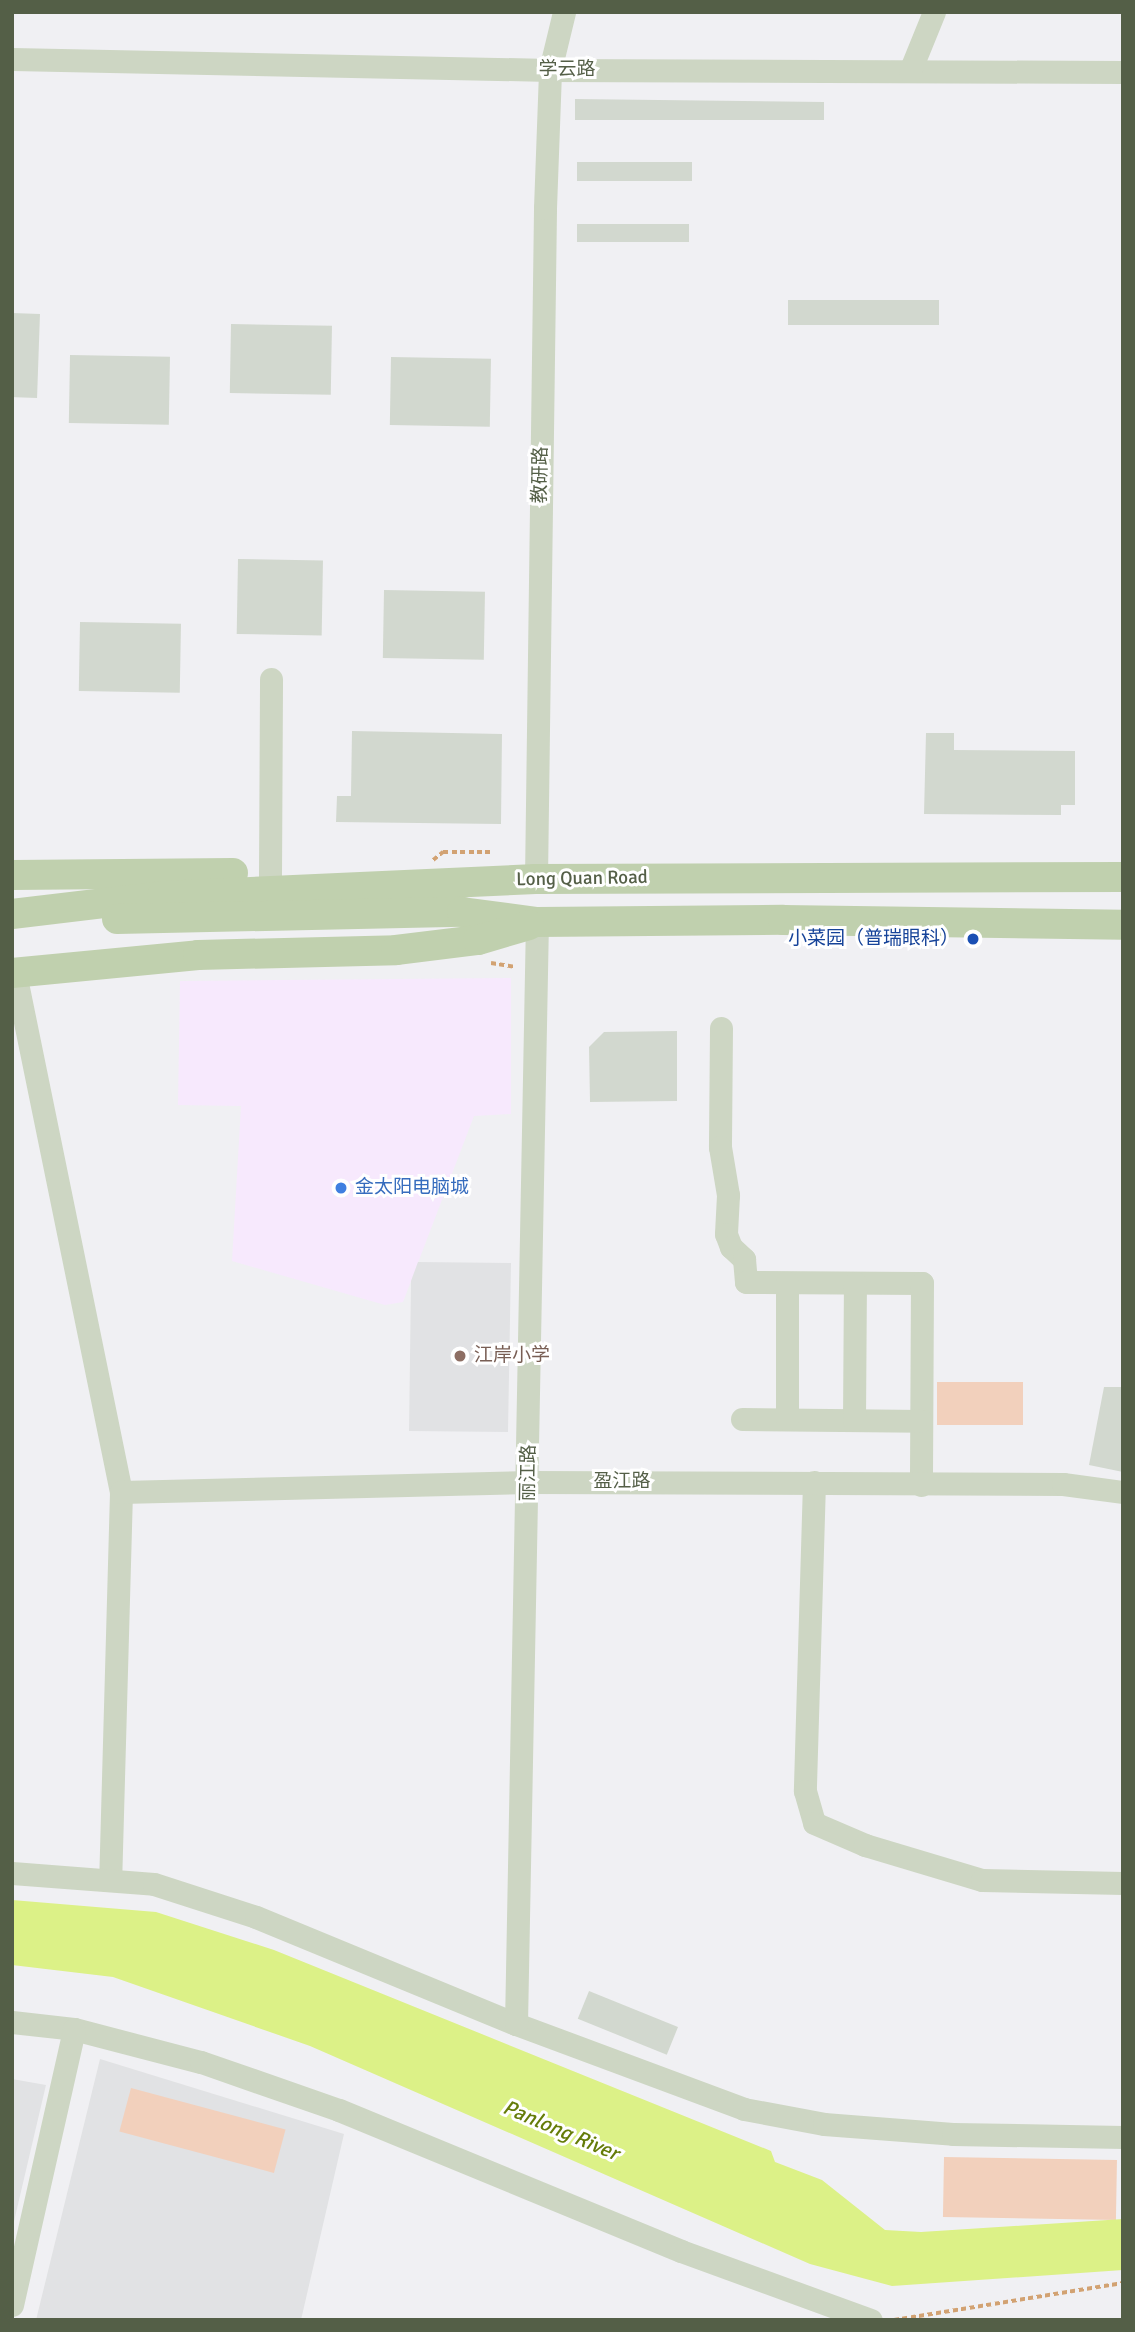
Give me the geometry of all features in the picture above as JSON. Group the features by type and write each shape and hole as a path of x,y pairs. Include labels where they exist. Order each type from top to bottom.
{"main road":[{"path":"12,875 270,876 330,890"},
{"name":"Long Quan Road","path":"46,910 162,896 536,879 1123,877"},
{"path":"12,900 46,910"},
{"name":"Long Quan Road","path":"46,910 462,912 537,922 1123,925"},
{"path":"12,914 46,910"},
{"path":"12,930 46,910"},
{"path":"13,968 189,939 391,935 537,922"},
{"path":"13,968 198,955 397,950 478,940 537,922"}],"street":[{"name":"教研路","path":"536,879 550,70 564,12"},
{"path":"909,71 934,12"},
{"name":"学云路","path":"12,59 550,70 1123,72"},
{"path":"270,876 271,679"},
{"name":"丽江路","path":"516,2024 529,1482 537,922"},
{"path":"13,968 121,1492 110,1877"},
{"path":"721,1027 720,1147 728,1195 726,1234 731,1247 744,1259 746,1282 922,1283 921,1485"},
{"path":"787,1283 787,1419"},
{"path":"854,1420 855,1283"},
{"path":"742,1419 921,1421"},
{"name":"盈江路","path":"121,1492 529,1482 1063,1484 1123,1492"},
{"path":"814,1482 806,1791 814,1823 865,1845 982,1880 1123,1883"},
{"path":"12,1872 110,1877 154,1884 256,1917 516,2024 744,2109 824,2124 953,2134 1123,2137"},
{"path":"12,2022 74,2029 201,2062 339,2110 681,2251 871,2320"},
{"path":"12,2305 74,2029"}],"path":[{"path":"443,852 491,852"},
{"path":"894,2320 1123,2283"}],"shaded area":[{"name":"金太阳电脑城","path":"511,978 511,1114 474,1116 403,1302 385,1305 232,1261 241,1106 178,1105 180,981"},
{"name":"江岸小学","path":"418,1262 511,1263 508,1432 409,1431 411,1281"},
{"path":"937,1382 1023,1382 1023,1425 937,1425"},
{"path":"100,2059 344,2134 301,2320 36,2320"},
{"path":"12,2079 46,2085 12,2230"},
{"path":"131,2088 286,2129 274,2173 119,2131"},
{"path":"944,2157 1117,2160 1116,2220 943,2217"}],"water":[{"name":"Panlong River","path":"12,1900 156,1912 274,1950 771,2151 775,2162 822,2180 885,2230 921,2232 1123,2219 1123,2270 892,2286 810,2264 310,2046 113,1977 12,1965"}],"building":[{"path":"575,99 824,102 824,120 575,120"},
{"path":"577,162 692,162 692,181 577,181"},
{"path":"577,224 689,224 689,242 577,242"},
{"path":"788,300 939,300 939,325 788,325"},
{"path":"12,313 40,314 37,398 12,397"},
{"path":"231,324 332,326 331,395 230,393"},
{"path":"70,355 170,357 169,425 69,423"},
{"path":"391,357 491,359 490,427 390,425"},
{"path":"238,559 323,560 322,635 237,634"},
{"path":"384,590 485,592 484,660 383,658"},
{"path":"80,622 181,624 180,693 79,691"},
{"path":"352,731 502,734 501,824 336,822 337,796 351,796"},
{"path":"926,733 954,733 954,750 1075,751 1075,805 1061,805 1061,815 924,814"},
{"path":"677,1031 677,1101 590,1102 589,1047 604,1032"},
{"path":"1104,1387 1123,1387 1123,1472 1089,1465"},
{"path":"589,1991 678,2027 667,2055 578,2019"}],"place":[{"name":"小菜园（普瑞眼科）","path":"973,939"},
{"name":"金太阳电脑城","path":"341,1188"},
{"name":"江岸小学","path":"460,1356"}]}
